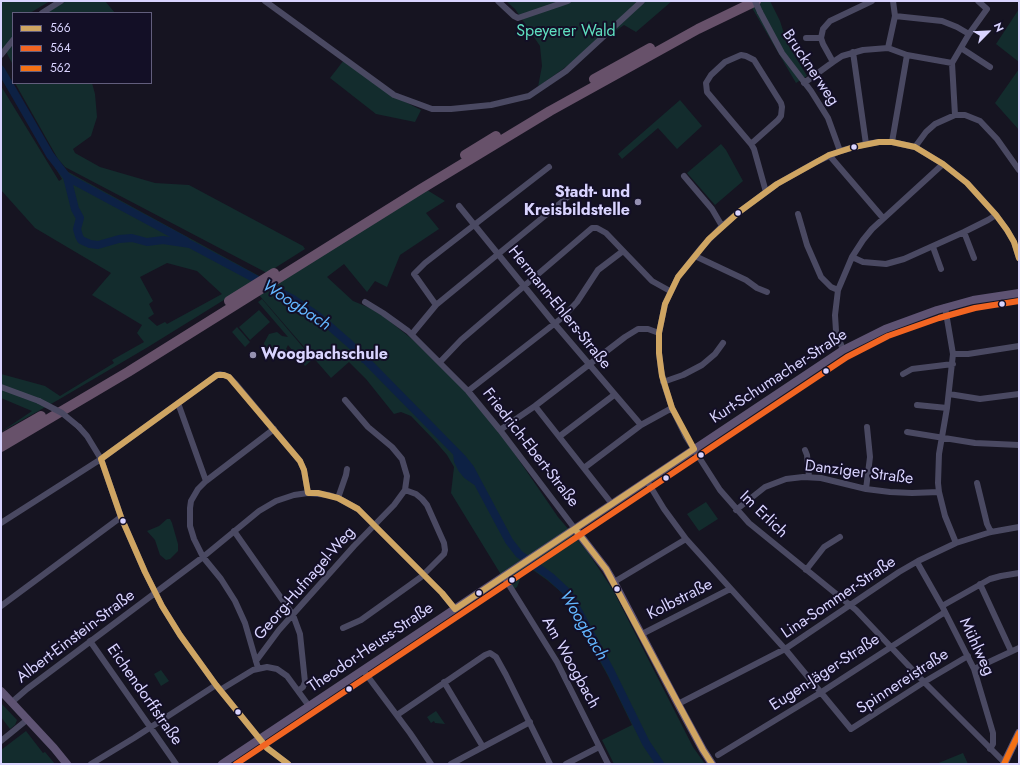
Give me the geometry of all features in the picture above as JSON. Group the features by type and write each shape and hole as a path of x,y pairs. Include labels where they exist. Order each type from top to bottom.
{"highway":[{"path":"1,447 128,372 246,295 560,98 698,22 740,1"},
{"path":"435,177 698,29 756,1"},
{"path":"1,439 246,295"}],"main road":[{"name":"Kurt-Schumacher-Straße","path":"575,529 843,350 885,329 916,316 973,300 1019,293"},
{"name":"Theodor-Heuss-Straße","path":"222,764 575,529"},
{"name":"Friedrich-Ebert-Straße","path":"575,529 606,569 614,582 678,704 713,759"},
{"path":"1,691 28,719 67,764"},
{"path":"1004,763 1019,733"}],"street":[{"path":"44,12 61,1"},
{"path":"265,1 394,95 432,109 451,110 491,105 529,96 566,71 642,1"},
{"path":"498,1 518,18 568,1"},
{"name":"Brucknerweg","path":"756,1 760,12 782,53 828,118 840,151"},
{"path":"833,62 821,38 823,29 830,21 872,1"},
{"path":"888,48 895,16 893,1"},
{"path":"955,115 952,63 969,34 987,10 978,1"},
{"path":"895,16 942,21 969,34"},
{"path":"806,38 821,38"},
{"path":"1,55 12,41"},
{"path":"804,83 842,56 863,50 888,48 907,55 952,63"},
{"path":"961,48 990,67"},
{"path":"853,52 866,144"},
{"path":"751,144 778,120 781,116 782,107 779,99 754,60 741,55 724,62 711,74 708,79 706,92 751,144 754,149 766,192"},
{"path":"892,142 907,55"},
{"path":"914,147 926,132 935,124 955,115 965,115 980,121 997,139 1019,170"},
{"name":"Im Erlich","path":"1004,763 850,605 749,523 736,510 720,490 694,449 672,408 663,382 659,353 659,333 665,304 678,277 722,226 766,192 829,156 840,151 866,144 892,142 914,147 944,164 966,183 996,215 1017,241 1019,258"},
{"path":"829,156 884,218"},
{"path":"843,350 836,331 835,315 838,290 852,257 863,240 884,218 944,164"},
{"path":"436,305 414,274 425,263 549,167"},
{"path":"684,176 712,209 722,226"},
{"path":"412,334 436,305 569,196 573,191"},
{"name":"Hermann-Ehlers-Straße","path":"459,206 499,254 523,286 641,425"},
{"path":"798,214 807,245 821,277 831,287 838,290"},
{"path":"852,257 863,262 886,264 904,259 933,247 996,215"},
{"path":"440,362 461,340 588,230 594,227 606,233 652,280 670,291"},
{"path":"964,232 974,258"},
{"path":"933,247 941,270"},
{"path":"468,391 554,323 573,306 598,270 623,251"},
{"path":"695,256 746,280 757,288 767,292"},
{"name":"Friedrich-Ebert-Straße","path":"365,302 412,334 468,391 500,430 575,529"},
{"path":"945,308 951,337 953,364 938,464 939,492 956,543"},
{"path":"500,430 535,406 625,337 638,329 648,328 659,333"},
{"path":"663,382 702,366 715,354 723,343"},
{"path":"953,354 982,352 1019,346"},
{"path":"903,374 912,369 953,364"},
{"path":"1,523 101,459 217,375 229,377 235,383 300,461 304,470 308,493"},
{"path":"1,387 39,401 62,413 79,426 87,436 101,459 122,517 145,572 180,635 218,687 260,739 276,756 288,764"},
{"path":"949,394 980,399 1019,394"},
{"path":"560,436 614,395"},
{"path":"343,628 361,620 410,585 441,558 445,550 427,505 416,494 405,490 407,476 402,459 395,450 368,428 345,400"},
{"path":"178,403 206,481"},
{"path":"917,405 947,408"},
{"path":"535,406 612,504"},
{"path":"584,468 641,425 672,408"},
{"path":"866,489 870,457 867,428"},
{"path":"258,668 245,623 235,601 221,579 203,557 191,532 189,515 191,501 206,481 274,429"},
{"path":"907,432 975,443 1019,446"},
{"path":"805,450 809,477"},
{"path":"338,498 347,469"},
{"name":"Danziger Straße","path":"736,510 765,487 786,480 809,477 836,481 866,489 898,493 939,492"},
{"path":"647,481 664,509 686,539 785,649 820,693"},
{"path":"977,483 990,532"},
{"name":"Georg-Hufnagel-Weg","path":"256,660 279,630 348,553 394,505 405,490"},
{"name":"Albert-Einstein-Straße","path":"12,702 27,689 203,557 259,511 287,496 318,493 338,498 358,509 442,593 455,609"},
{"path":"1,606 122,517"},
{"name":"Lina-Sommer-Straße","path":"678,704 785,649 917,562 956,543 990,532 1019,527"},
{"path":"234,531 293,615 300,634 305,682 303,687 298,691"},
{"path":"806,570 824,547 840,536"},
{"path":"614,582 686,539"},
{"name":"Mühlweg","path":"917,562 974,669 993,733 993,744 990,749"},
{"name":"Eugen-Jäger-Straße","path":"713,759 820,693 980,584 1001,576 1019,573"},
{"name":"Am Woogbach","path":"504,577 557,662 608,764"},
{"path":"980,584 1011,651"},
{"name":"Kolbstraße","path":"642,634 730,589"},
{"name":"Eichendorffstraße","path":"90,642 176,764"},
{"path":"974,669 1019,648"},
{"path":"397,715 485,655 490,654 496,657 499,662 550,764"},
{"name":"Spinnereistraße","path":"820,693 851,729 924,682 968,656"},
{"path":"91,764 218,687 258,668 267,667 277,669 287,676 309,706"},
{"path":"363,670 431,764"},
{"path":"444,682 483,746"},
{"path":"1,741 28,719"},
{"path":"451,764 530,722"},
{"path":"566,764 599,747"}],"green space":[{"path":"1,1 50,1 32,12 12,12 12,63 4,48 1,50"},
{"path":"66,1 105,1 114,12 48,12"},
{"name":"Speyerer Wald","path":"506,1 672,1 636,32 624,25 538,87 542,66 540,46 515,9"},
{"path":"748,1 770,1 780,21 787,43 807,76 796,83"},
{"path":"1019,9 1019,62 996,44"},
{"path":"344,60 392,95 421,110 415,122 376,114 330,78"},
{"path":"1,63 61,168 261,277 148,347 1,432 32,411 1,398 1,374 45,386 60,396 114,363 112,360 144,342 137,333 142,325 92,295 111,273 35,228 1,190 1,86 59,181 62,179 1,78","holes":["167,263 197,271 222,294 167,324 165,322 157,326 148,318 154,314 149,304 153,301 140,277"]},
{"path":"1019,69 1019,130 995,103"},
{"path":"16,84 92,84 95,94 97,117 91,136 73,149 75,153 100,167 155,183 189,185 303,246 305,249 267,273 65,167 58,159"},
{"path":"680,100 702,126 677,149 658,128 622,159 618,154"},
{"path":"721,144 726,150 743,181 715,205 687,173"},
{"path":"427,190 445,201 426,213 439,229 400,255 387,287 375,281 367,292 344,264 327,277 353,301 370,308 383,316 412,339 467,393 499,431 558,517 587,551 613,590 693,747 705,764 614,764 602,740 632,725 608,676 562,593 530,568 521,577 517,587 511,591 451,493 454,467 447,455 411,416 401,412 394,414 366,379 349,362 331,378 259,295"},
{"path":"262,299 313,359 305,366 288,345 286,349 291,354 285,358 280,353 267,351 265,348 264,343 269,334 277,332 282,336 288,337 258,302"},
{"path":"259,310 270,322 250,340 239,327"},
{"path":"237,327 250,342 245,347 232,332"},
{"path":"706,502 718,519 699,531 687,514"},
{"path":"167,519 170,519 172,523 178,544 178,551 170,559 166,560 160,555 155,540 147,531 159,526"},
{"path":"161,670 169,681 161,686 154,674"},
{"path":"1,703 17,720 15,725 10,729 1,717"},
{"path":"436,711 445,724 435,723 434,721 431,723 427,717"},
{"path":"26,731 43,753 45,752 55,764 1,764 1,750"},
{"path":"963,753 968,764 936,764"}],"waterway":[{"name":"Woogbach","path":"1,70 50,155 67,177 75,209 80,218 77,229 81,240 90,244 98,245 119,239 132,238 147,242 163,240 190,244 293,299 318,316 350,344 462,458 470,468 509,541 519,554 551,577 569,594 611,672 646,743 660,764"},
{"name":"Woogbach","path":"67,177 186,241"},
{"name":"Woogbach","path":"362,362 366,361"},
{"name":"Woogbach","path":"457,453 458,461 462,469 467,475 477,482"}],"transit line":[{"name":"566","path":"288,764 267,748 216,685 180,635 162,606 145,572 121,517 101,459 217,375 229,377 300,461 304,470 308,493 318,493 338,498 358,509 442,593 455,609 694,449 672,408 662,376 659,353 659,333 665,304 678,277 709,239 739,212 777,184 829,155 854,147 879,142 892,142 915,147 943,164 967,183 996,215 1007,230 1014,242 1019,258"},
{"name":"564","path":"236,764 847,357 888,336 939,318 975,308 1019,301"},
{"name":"566","path":"575,529 606,569 703,750 712,764"},
{"name":"562","path":"1004,764 1019,733"}],"place":[{"name":"Stadt- und Kreisbildstelle","path":"638,202"},
{"name":"Woogbachschule","path":"253,355"}]}
